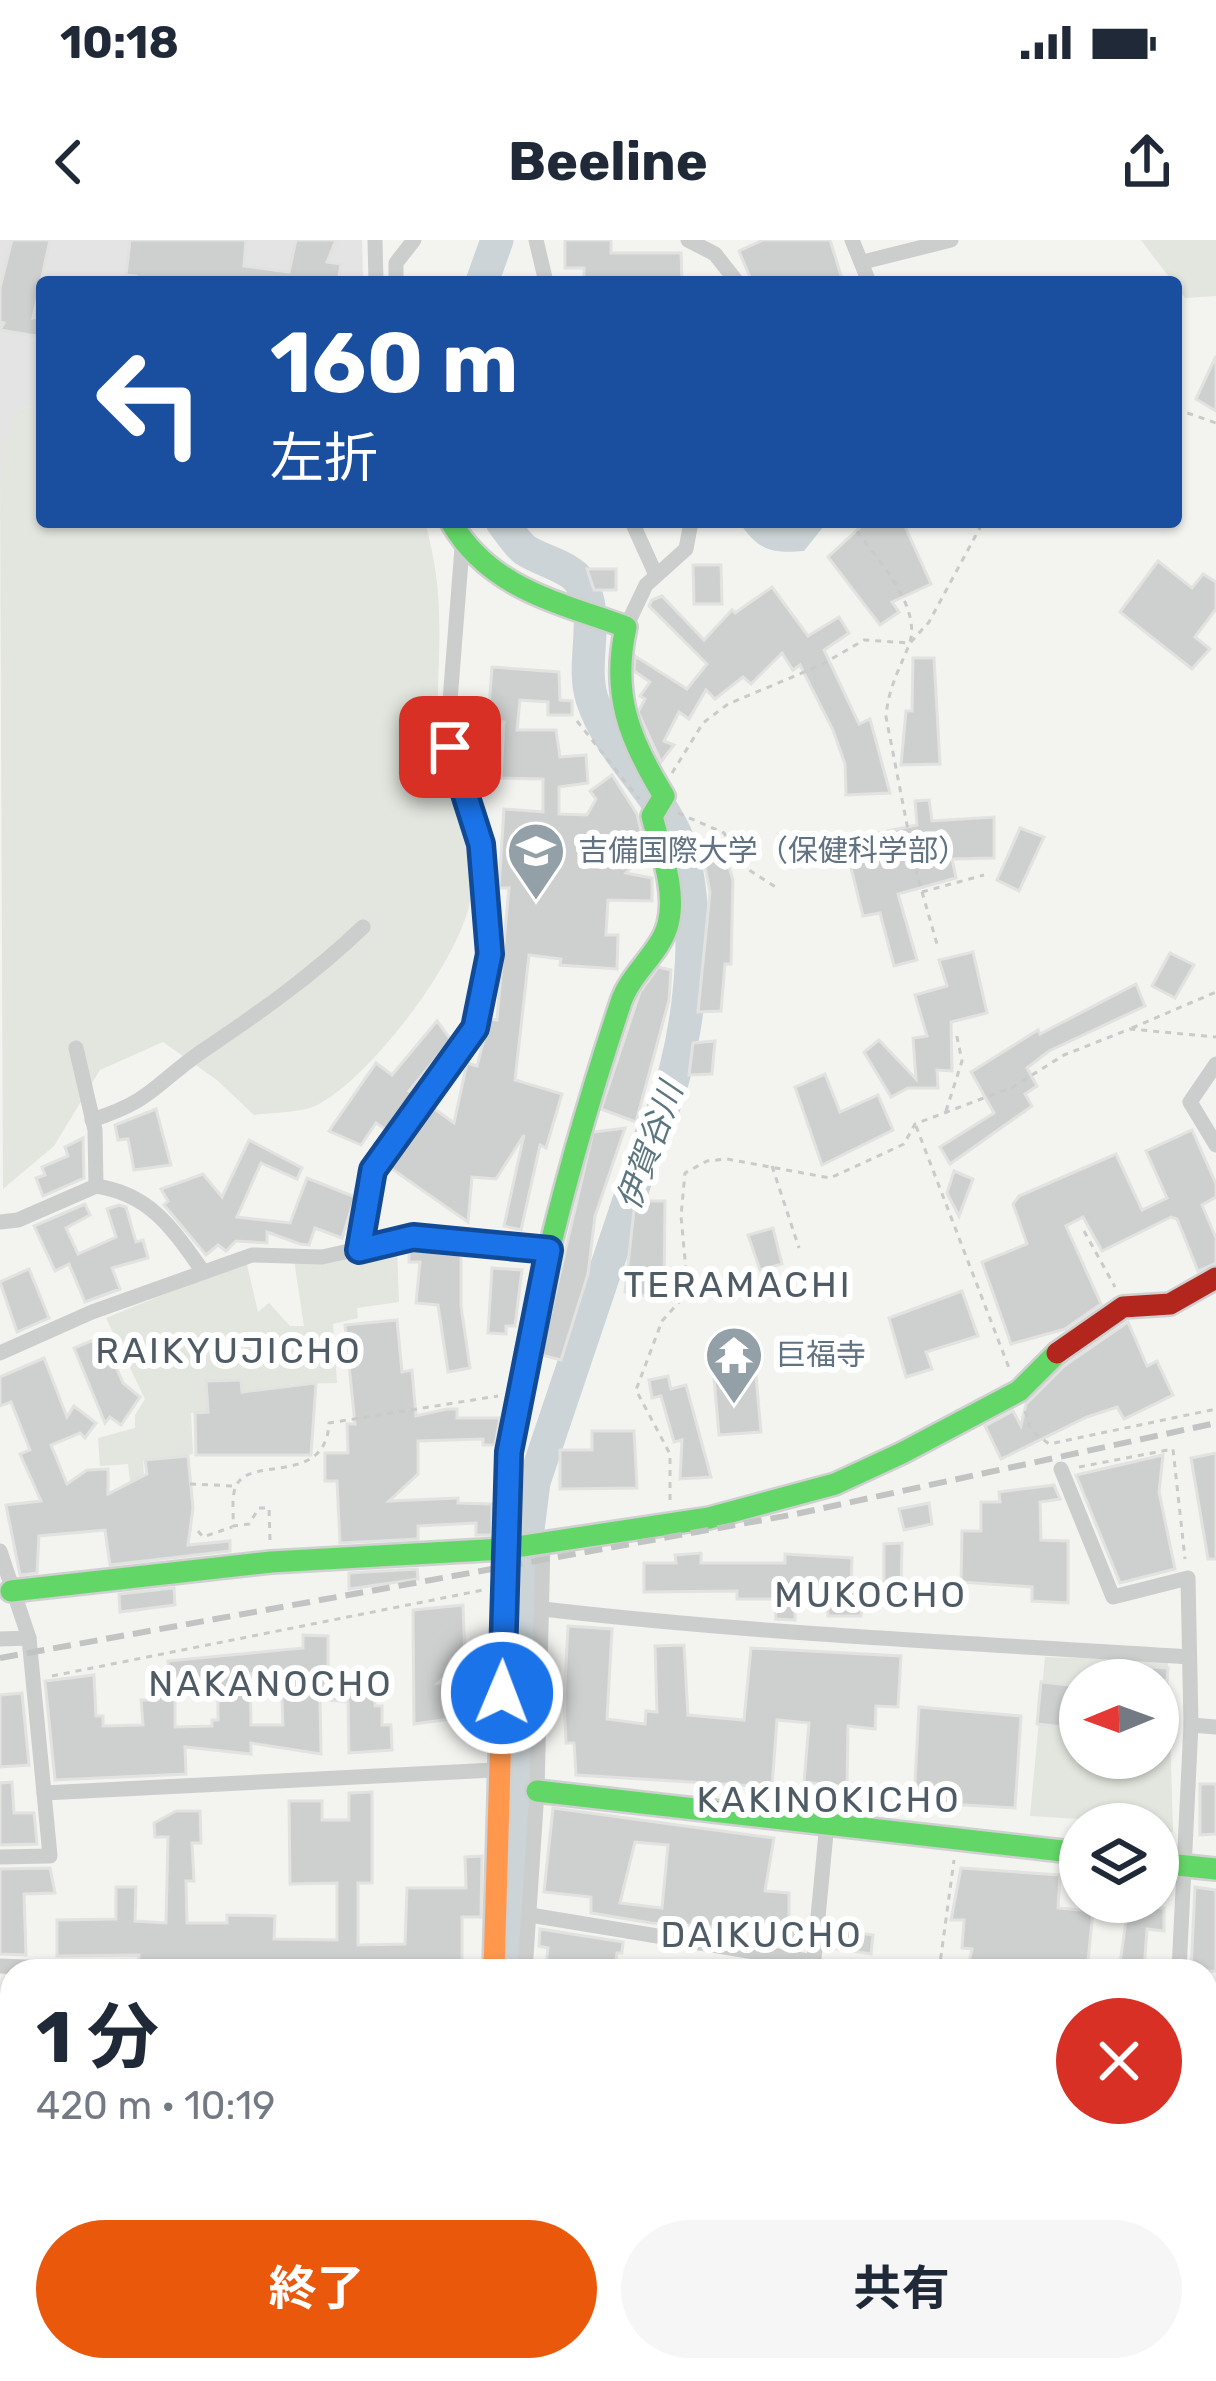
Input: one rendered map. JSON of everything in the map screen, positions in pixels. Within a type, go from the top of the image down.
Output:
[{"type":"main road","points":[[454,528],[462,548],[514,588],[621,625],[622,727],[664,796],[652,816],[668,879],[668,926],[626,986],[569,1157],[518,1395],[503,1550],[518,1783],[496,1959]]},
{"type":"main road","points":[[11,1591],[272,1562],[503,1550],[669,1527],[835,1484],[1019,1391],[1054,1355],[1123,1307],[1170,1304],[1216,1278]]},
{"type":"main road","points":[[518,1783],[1059,1850]]},
{"type":"main road","points":[[1179,1865],[1216,1869]]},
{"type":"street","points":[[374,240],[376,276]]},
{"type":"street","points":[[396,276],[396,263],[414,240]]},
{"type":"street","points":[[536,240],[545,276]]},
{"type":"street","points":[[688,240],[716,254],[732,276]]},
{"type":"street","points":[[852,240],[867,276]]},
{"type":"street","points":[[863,262],[951,240]]},
{"type":"street","points":[[635,528],[656,575]]},
{"type":"street","points":[[621,625],[638,596],[686,549],[690,528]]},
{"type":"street","points":[[359,1250],[373,1170],[475,1028],[490,954],[481,844],[454,766],[448,726],[462,548]]},
{"type":"street","points":[[92,1120],[140,1105],[197,1055],[269,1009],[363,927]]},
{"type":"street","points":[[76,1048],[92,1120],[95,1186]]},
{"type":"street","points":[[1216,1064],[1190,1102],[1216,1145]]},
{"type":"street","points":[[0,1222],[18,1220],[95,1186],[144,1201],[167,1221],[202,1270]]},
{"type":"street","points":[[0,1353],[202,1270],[252,1255],[322,1257],[413,1237],[549,1250]]},
{"type":"street","points":[[1061,1469],[1113,1597],[1188,1578],[1191,1725],[1180,1959]]},
{"type":"street","points":[[526,1959],[530,1915],[518,1783],[543,1609],[541,1544]]},
{"type":"street","points":[[0,1551],[29,1638],[50,1856],[0,1857]]},
{"type":"street","points":[[543,1609],[752,1633],[889,1636],[1190,1657]]},
{"type":"street","points":[[0,1639],[29,1638]]},
{"type":"street","points":[[1191,1725],[1216,1727]]},
{"type":"street","points":[[44,1793],[494,1770],[518,1783]]},
{"type":"street","points":[[815,1959],[827,1822]]},
{"type":"street","points":[[530,1915],[775,1959]]},
{"type":"path","points":[[1182,411],[1216,423]]},
{"type":"path","points":[[854,528],[906,604],[910,643]]},
{"type":"path","points":[[937,944],[886,716],[893,680],[910,643],[928,622],[980,528]]},
{"type":"path","points":[[777,888],[743,866],[724,833],[679,814],[664,796],[683,748],[728,704],[821,665],[864,640],[910,643]]},
{"type":"path","points":[[577,721],[652,816]]},
{"type":"path","points":[[922,892],[984,874]]},
{"type":"path","points":[[669,1527],[670,1454],[636,1390],[662,1321],[688,1292],[681,1216],[685,1173],[706,1161],[772,1164],[830,1178],[904,1144],[915,1124],[1013,1087],[1064,1055],[1216,992]]},
{"type":"path","points":[[1130,1029],[1216,1037]]},
{"type":"path","points":[[946,1113],[962,1061],[956,1032]]},
{"type":"path","points":[[915,1124],[1030,1430],[1048,1444],[1216,1409]]},
{"type":"path","points":[[772,1164],[799,1248]]},
{"type":"path","points":[[1084,1231],[1123,1307]]},
{"type":"path","points":[[198,1531],[203,1537],[229,1532],[236,1486],[244,1477],[317,1457],[328,1437],[329,1423],[518,1395]]},
{"type":"path","points":[[1061,1469],[1173,1449],[1188,1578]]},
{"type":"path","points":[[190,1484],[236,1486]]},
{"type":"path","points":[[233,1526],[249,1524],[259,1508],[269,1508],[270,1543]]},
{"type":"path","points":[[32,1679],[504,1586]]},
{"type":"path","points":[[940,1959],[957,1838]]},
{"type":"shaded area","points":[[0,240],[362,240],[363,276],[36,276],[36,405],[20,409],[5,475],[0,476]]},
{"type":"shaded area","points":[[1141,240],[1216,240],[1216,296],[1185,298],[1182,276],[1168,276]]},
{"type":"shaded area","points":[[36,405],[36,528],[426,528],[439,600],[440,744],[468,854],[471,894],[452,948],[412,1012],[363,1069],[317,1105],[254,1115],[217,1080],[163,1042],[100,1070],[54,1146],[3,1189],[0,476],[5,474],[1,448],[20,409]]},
{"type":"shaded area","points":[[744,528],[822,528],[804,551],[774,551]]},
{"type":"shaded area","points":[[397,1249],[399,1302],[357,1308],[358,1318],[333,1324],[337,1383],[290,1384],[290,1391],[243,1410],[241,1380],[207,1381],[208,1412],[191,1413],[193,1454],[143,1460],[146,1516],[190,1514],[192,1531],[136,1535],[128,1464],[100,1466],[98,1438],[135,1428],[135,1415],[145,1399],[106,1318],[246,1261],[258,1312],[269,1303],[290,1326],[304,1326],[294,1260]]},
{"type":"shaded area","points":[[1045,1657],[1106,1659],[1059,1659],[1059,1779],[1171,1779],[1172,1803],[1059,1803],[1059,1818],[1030,1816]]},
{"type":"building","points":[[12,240],[50,240],[42,276],[36,276],[36,336],[0,330],[4,323],[0,322],[0,288]]},
{"type":"building","points":[[130,240],[246,240],[244,266],[289,272],[296,240],[336,240],[327,262],[341,264],[339,276],[126,275]]},
{"type":"building","points":[[565,240],[611,240],[611,253],[681,253],[682,276],[584,276],[584,268],[565,268]]},
{"type":"building","points":[[763,240],[830,240],[841,276],[749,276],[739,251]]},
{"type":"building","points":[[1216,356],[1216,411],[1196,399]]},
{"type":"building","points":[[859,528],[906,528],[931,584],[892,602],[899,612],[880,625],[828,557]]},
{"type":"building","points":[[1158,561],[1192,588],[1203,574],[1216,582],[1216,609],[1195,637],[1210,649],[1192,669],[1120,612]]},
{"type":"building","points":[[693,565],[721,565],[722,604],[694,604]]},
{"type":"building","points":[[587,569],[616,569],[616,590],[594,590]]},
{"type":"building","points":[[772,587],[808,636],[839,617],[849,633],[824,650],[859,724],[870,719],[890,793],[846,795],[845,764],[833,730],[800,665],[793,670],[782,653],[751,684],[743,677],[715,699],[706,690],[689,719],[679,712],[664,741],[674,745],[661,762],[638,712],[645,699],[640,696],[650,682],[634,671],[635,656],[687,689],[707,664],[649,606],[652,600],[662,596],[704,640],[732,610],[735,613]]},
{"type":"building","points":[[913,658],[934,658],[940,764],[901,765],[906,711],[912,711]]},
{"type":"building","points":[[492,667],[559,672],[560,700],[572,701],[572,715],[548,715],[548,702],[520,700],[517,730],[556,730],[560,757],[586,755],[588,783],[559,787],[559,814],[587,815],[596,799],[590,791],[612,775],[637,814],[646,852],[626,873],[652,878],[652,901],[608,900],[606,935],[618,935],[617,969],[560,965],[561,959],[529,955],[515,1080],[562,1094],[546,1148],[540,1145],[521,1230],[504,1226],[524,1135],[496,1179],[472,1177],[468,1222],[389,1167],[432,1107],[454,1123],[467,1063],[477,1066],[489,1019],[497,1020],[509,888],[499,888],[504,809],[543,812],[543,779],[501,778],[504,722],[488,720]]},
{"type":"building","points":[[929,800],[932,821],[994,817],[994,858],[952,859],[956,878],[898,894],[917,960],[894,966],[880,913],[863,916],[844,840],[917,825],[915,801]]},
{"type":"building","points":[[1020,828],[1044,837],[1019,891],[997,880]]},
{"type":"building","points":[[721,841],[733,880],[731,964],[725,964],[721,1011],[698,1012],[710,892],[701,846]]},
{"type":"building","points":[[973,952],[987,1013],[951,1022],[952,1071],[937,1070],[938,1088],[908,1088],[891,1097],[864,1052],[879,1040],[916,1079],[913,1038],[927,1036],[915,995],[947,986],[939,960]]},
{"type":"building","points":[[1170,953],[1194,965],[1175,998],[1152,986]]},
{"type":"building","points":[[658,967],[671,970],[669,1000],[636,1122],[601,1109],[640,992]]},
{"type":"building","points":[[1136,984],[1145,1006],[1049,1051],[1027,1068],[1037,1086],[1025,1094],[1032,1106],[950,1164],[940,1147],[994,1113],[971,1072],[1038,1030],[1040,1034]]},
{"type":"building","points":[[437,1021],[451,1040],[409,1091],[413,1093],[386,1130],[376,1123],[361,1145],[329,1131],[376,1063],[392,1075]]},
{"type":"building","points":[[715,1041],[712,1074],[689,1075],[693,1043]]},
{"type":"building","points":[[825,1074],[840,1112],[878,1095],[893,1130],[822,1165],[795,1087]]},
{"type":"building","points":[[156,1109],[171,1165],[134,1170],[128,1139],[118,1140],[115,1125]]},
{"type":"building","points":[[625,1128],[595,1216],[588,1274],[561,1360],[541,1355],[593,1132]]},
{"type":"building","points":[[1192,1130],[1216,1184],[1216,1197],[1202,1205],[1216,1238],[1216,1263],[1198,1271],[1177,1219],[1171,1217],[1102,1251],[1083,1217],[1066,1226],[1101,1304],[1065,1329],[1011,1344],[982,1262],[1027,1244],[1013,1204],[1019,1196],[1116,1154],[1142,1210],[1167,1198],[1146,1151]]},
{"type":"building","points":[[83,1138],[84,1178],[43,1196],[36,1178],[45,1175],[42,1167],[68,1156],[65,1147]]},
{"type":"building","points":[[249,1140],[302,1168],[297,1179],[261,1163],[237,1217],[290,1223],[307,1178],[355,1197],[342,1238],[315,1228],[309,1245],[267,1232],[267,1243],[236,1241],[226,1251],[218,1245],[206,1255],[164,1205],[168,1201],[161,1189],[203,1174],[222,1197]]},
{"type":"building","points":[[954,1171],[973,1179],[959,1216],[947,1193]]},
{"type":"building","points":[[635,1201],[665,1201],[664,1299],[625,1292]]},
{"type":"building","points":[[85,1204],[90,1215],[66,1228],[78,1254],[116,1237],[107,1209],[119,1205],[126,1207],[136,1242],[143,1240],[148,1258],[112,1268],[120,1289],[85,1302],[69,1264],[55,1271],[34,1226]]},
{"type":"building","points":[[773,1228],[782,1264],[760,1270],[748,1235]]},
{"type":"building","points":[[409,1250],[461,1254],[461,1306],[470,1368],[448,1372],[438,1305],[416,1303],[420,1262],[409,1262]]},
{"type":"building","points":[[492,1268],[522,1270],[515,1326],[506,1326],[506,1334],[488,1333]]},
{"type":"building","points":[[29,1269],[49,1318],[17,1332],[0,1282]]},
{"type":"building","points":[[962,1291],[978,1336],[926,1352],[932,1369],[906,1377],[889,1318]]},
{"type":"building","points":[[397,1320],[402,1372],[412,1370],[416,1416],[457,1409],[457,1418],[500,1418],[495,1445],[483,1445],[483,1439],[418,1441],[418,1474],[389,1501],[458,1498],[458,1503],[492,1504],[492,1535],[476,1535],[476,1523],[418,1526],[418,1539],[340,1543],[337,1481],[325,1481],[325,1453],[348,1453],[347,1424],[355,1424],[345,1325]]},
{"type":"building","points":[[1128,1322],[1147,1366],[1157,1361],[1173,1395],[1124,1419],[1117,1407],[1087,1417],[1001,1459],[985,1426],[1013,1411],[1021,1426],[1026,1404],[1064,1366]]},
{"type":"building","points":[[103,1336],[123,1383],[140,1397],[121,1425],[110,1417],[105,1423],[74,1348]]},
{"type":"building","points":[[44,1358],[67,1417],[74,1406],[96,1423],[85,1438],[80,1433],[51,1445],[67,1484],[87,1470],[108,1469],[108,1494],[147,1474],[145,1460],[188,1456],[193,1508],[188,1545],[230,1541],[230,1551],[110,1565],[105,1530],[39,1536],[37,1573],[20,1575],[6,1505],[41,1501],[20,1454],[30,1450],[11,1402],[0,1406],[0,1377]]},
{"type":"building","points":[[668,1376],[671,1389],[686,1385],[711,1477],[680,1479],[682,1440],[674,1442],[661,1396],[652,1398],[649,1380]]},
{"type":"building","points":[[756,1376],[761,1432],[719,1435],[714,1379]]},
{"type":"building","points":[[241,1380],[242,1392],[316,1383],[311,1455],[196,1455],[195,1413],[208,1412],[206,1381]]},
{"type":"building","points":[[592,1431],[634,1431],[637,1488],[560,1489],[560,1450],[592,1450]]},
{"type":"building","points":[[1216,1453],[1216,1559],[1208,1559],[1191,1458]]},
{"type":"building","points":[[1163,1455],[1159,1492],[1175,1569],[1120,1583],[1076,1475]]},
{"type":"building","points":[[1054,1485],[1060,1499],[1040,1502],[1041,1540],[1068,1541],[1068,1603],[1032,1601],[1032,1587],[961,1582],[962,1531],[981,1531],[981,1502],[1000,1502],[999,1492]]},
{"type":"building","points":[[929,1503],[932,1524],[904,1530],[899,1509]]},
{"type":"building","points":[[902,1543],[901,1584],[884,1585],[884,1544]]},
{"type":"building","points":[[701,1553],[701,1563],[785,1563],[785,1554],[852,1558],[851,1588],[863,1589],[861,1616],[828,1616],[827,1587],[795,1586],[795,1620],[776,1619],[775,1599],[737,1599],[737,1591],[644,1592],[644,1563],[676,1563],[675,1555]]},
{"type":"building","points":[[417,1569],[418,1579],[349,1589],[349,1573]]},
{"type":"building","points":[[174,1588],[175,1605],[120,1612],[119,1594]]},
{"type":"building","points":[[463,1605],[465,1660],[438,1683],[477,1681],[479,1726],[459,1727],[458,1718],[414,1724],[413,1610]]},
{"type":"building","points":[[568,1626],[612,1629],[607,1719],[645,1724],[646,1711],[657,1712],[655,1646],[684,1645],[688,1715],[744,1720],[751,1648],[901,1656],[898,1707],[876,1706],[875,1729],[848,1726],[847,1787],[804,1782],[809,1723],[777,1720],[772,1787],[576,1775],[574,1743],[566,1743]]},
{"type":"building","points":[[303,1635],[328,1636],[328,1672],[374,1678],[375,1706],[382,1706],[382,1725],[391,1725],[392,1750],[349,1753],[348,1702],[320,1699],[321,1754],[251,1743],[251,1754],[185,1747],[186,1774],[55,1780],[45,1681],[94,1675],[96,1716],[103,1716],[103,1726],[143,1725],[141,1700],[149,1700],[149,1684],[175,1684],[175,1727],[212,1726],[212,1720],[218,1720],[218,1678],[169,1678],[168,1661],[303,1648]],"holes":[[[281,1673],[283,1725],[251,1725],[250,1674]]]},
{"type":"building","points":[[1041,1682],[1059,1684],[1059,1727],[1037,1724]]},
{"type":"building","points":[[22,1693],[29,1765],[0,1767],[0,1695]]},
{"type":"building","points":[[919,1707],[1021,1716],[1015,1808],[914,1802]]},
{"type":"building","points":[[12,1782],[14,1813],[34,1813],[37,1844],[0,1845],[0,1783]]},
{"type":"building","points":[[1200,1784],[1216,1784],[1216,1834],[1200,1835]]},
{"type":"building","points":[[372,1792],[372,1883],[358,1883],[358,1945],[405,1944],[407,1888],[466,1888],[465,1857],[482,1856],[481,1917],[462,1917],[462,1959],[57,1956],[57,1920],[116,1919],[116,1887],[136,1887],[135,1921],[166,1923],[168,1837],[155,1837],[154,1823],[176,1811],[200,1811],[201,1843],[192,1843],[194,1881],[186,1881],[187,1923],[227,1923],[227,1915],[275,1916],[274,1939],[337,1940],[337,1883],[290,1884],[289,1801],[322,1801],[322,1820],[349,1820],[349,1793]]},
{"type":"building","points":[[553,1808],[774,1838],[765,1891],[789,1893],[789,1924],[805,1926],[803,1948],[778,1944],[782,1928],[728,1918],[727,1928],[651,1923],[591,1913],[591,1897],[544,1892]],"holes":[[[635,1842],[668,1845],[662,1908],[620,1903]]]},
{"type":"building","points":[[50,1868],[55,1893],[24,1894],[26,1955],[0,1954],[0,1869]]},
{"type":"building","points":[[961,1868],[1059,1875],[1059,1923],[1092,1923],[1088,1959],[970,1959],[972,1949],[962,1948],[964,1920],[951,1920]]},
{"type":"building","points":[[1195,1887],[1216,1890],[1216,1959],[1192,1959]]},
{"type":"building","points":[[1126,1923],[1164,1923],[1164,1931],[1147,1929],[1145,1959],[1121,1959]]},
{"type":"building","points":[[540,1929],[623,1942],[616,1959],[547,1959],[548,1948],[539,1946]]},
{"type":"building","points":[[829,1929],[873,1935],[871,1954],[827,1947]]},
{"type":"waterway","name":"伊賀谷川","points":[[484,276],[497,240]]},
{"type":"waterway","name":"伊賀谷川","points":[[507,528],[525,550],[575,576],[586,595],[592,699],[609,735],[674,831],[685,862],[692,941],[676,1069],[534,1482],[522,1577],[509,1959]]},
{"type":"railway","points":[[0,1658],[796,1514],[1216,1423]]},
{"type":"traffic: fast","points":[[455,528],[485,563],[506,578],[626,627],[621,674],[626,715],[664,796],[652,816],[669,884],[668,924],[625,992],[605,1053],[548,1255],[516,1411]]},
{"type":"traffic: fast","points":[[11,1591],[271,1562],[503,1549],[709,1518],[835,1484],[902,1453],[1019,1391],[1057,1353]]},
{"type":"traffic: fast","points":[[537,1791],[1059,1851]]},
{"type":"traffic: fast","points":[[1179,1865],[1216,1869]]},
{"type":"traffic: slow","points":[[494,1959],[509,1452],[516,1411]]},
{"type":"traffic: jam","points":[[1057,1353],[1123,1307],[1170,1304],[1216,1278]]},
{"type":"place","name":"吉備国際大学（保健科学部）","points":[[536,902]]},
{"type":"place","name":"巨福寺","points":[[734,1406]]},
{"type":"district","name":"TERAMACHI","points":[[738,1284]]},
{"type":"district","name":"RAIKYUJICHO","points":[[229,1350]]},
{"type":"district","name":"MUKOCHO","points":[[871,1594]]},
{"type":"district","name":"NAKANOCHO","points":[[271,1683]]},
{"type":"district","name":"KAKINOKICHO","points":[[829,1799]]},
{"type":"district","name":"DAIKUCHO","points":[[762,1934]]},
{"type":"route","points":[[450,747],[481,844],[490,954],[475,1028],[373,1170],[359,1250],[413,1237],[549,1250],[536,1294],[509,1452],[502,1693]]}]
